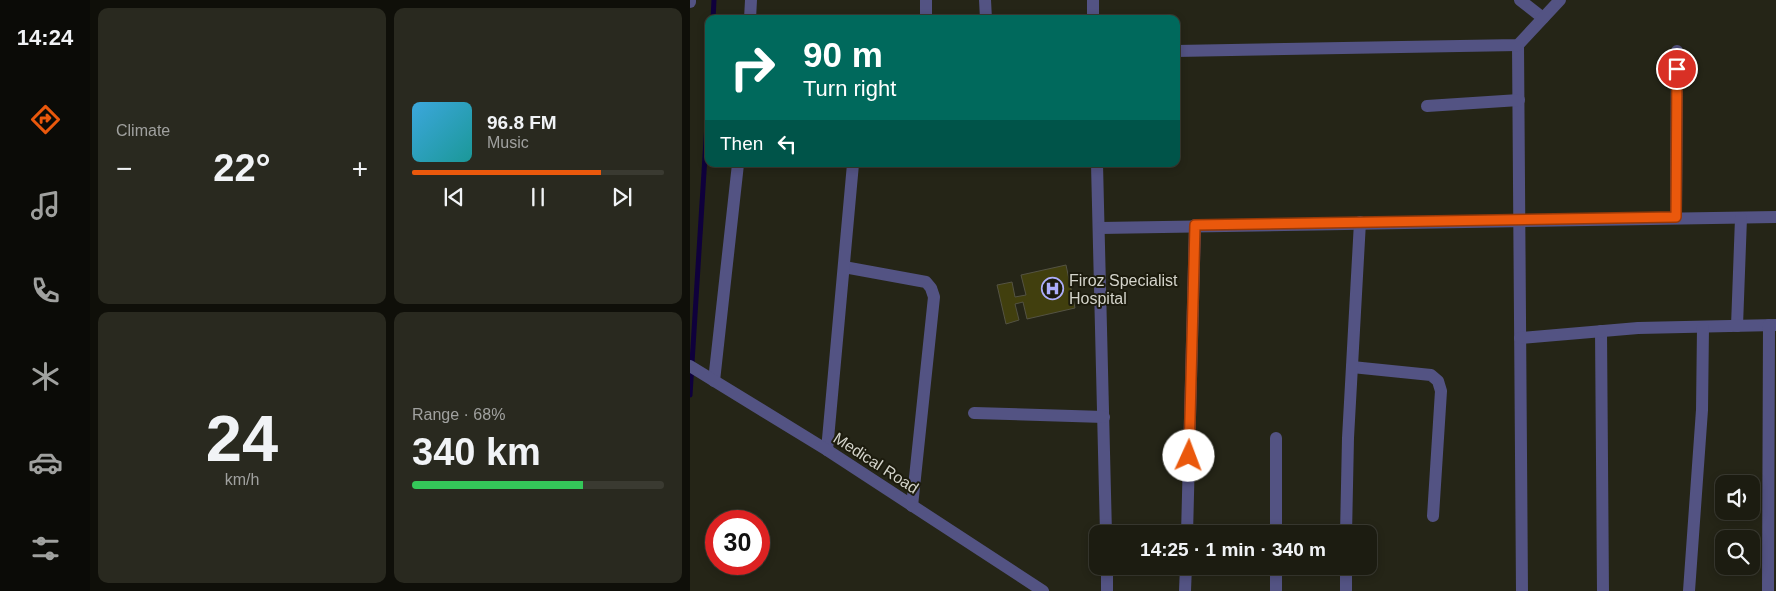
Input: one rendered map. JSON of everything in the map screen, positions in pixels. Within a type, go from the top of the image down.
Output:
[{"type":"street","points":[[750,15],[751,0]]},
{"type":"street","points":[[926,0],[926,15]]},
{"type":"street","points":[[985,0],[986,15]]},
{"type":"street","points":[[1093,0],[1093,15]]},
{"type":"street","points":[[1520,0],[1543,18]]},
{"type":"street","points":[[1522,591],[1518,45],[1560,0]]},
{"type":"street","points":[[1180,51],[1518,45]]},
{"type":"street","points":[[1676,217],[1677,51]]},
{"type":"street","points":[[1427,106],[1519,100]]},
{"type":"street","points":[[714,381],[738,167]]},
{"type":"street","points":[[827,450],[853,167]]},
{"type":"street","points":[[1097,167],[1106,525]]},
{"type":"street","points":[[1100,228],[1360,222],[1776,217]]},
{"type":"street","points":[[1737,326],[1741,218]]},
{"type":"street","points":[[1346,525],[1360,222]]},
{"type":"street","points":[[1187,525],[1195,225]]},
{"type":"street","points":[[844,267],[926,282],[931,288],[934,297],[912,506]]},
{"type":"street","points":[[1520,338],[1601,331],[1773,325],[1768,591]]},
{"type":"street","points":[[1689,591],[1702,410],[1703,327]]},
{"type":"street","points":[[1601,331],[1603,591]]},
{"type":"street","name":"Medical Road","points":[[690,366],[827,450],[1043,591]]},
{"type":"street","points":[[1352,367],[1431,375],[1438,381],[1441,391],[1433,516]]},
{"type":"street","points":[[974,413],[1104,417]]},
{"type":"street","points":[[1276,438],[1276,525]]},
{"type":"street","points":[[1106,575],[1107,591]]},
{"type":"street","points":[[1185,591],[1186,575]]},
{"type":"street","points":[[1276,575],[1276,591]]},
{"type":"street","points":[[1346,575],[1346,591]]},
{"type":"building","points":[[1066,265],[1075,308],[1027,319],[1023,302],[1015,304],[1019,320],[1006,324],[997,285],[1012,282],[1015,297],[1026,295],[1021,275]]},
{"type":"waterway","points":[[713,15],[714,0]]},
{"type":"waterway","points":[[690,395],[705,156]]},
{"type":"place","name":"Firoz Specialist Hospital","points":[[1053,289]]},
{"type":"route","points":[[1189,456],[1195,225],[1676,217],[1677,69]]}]
